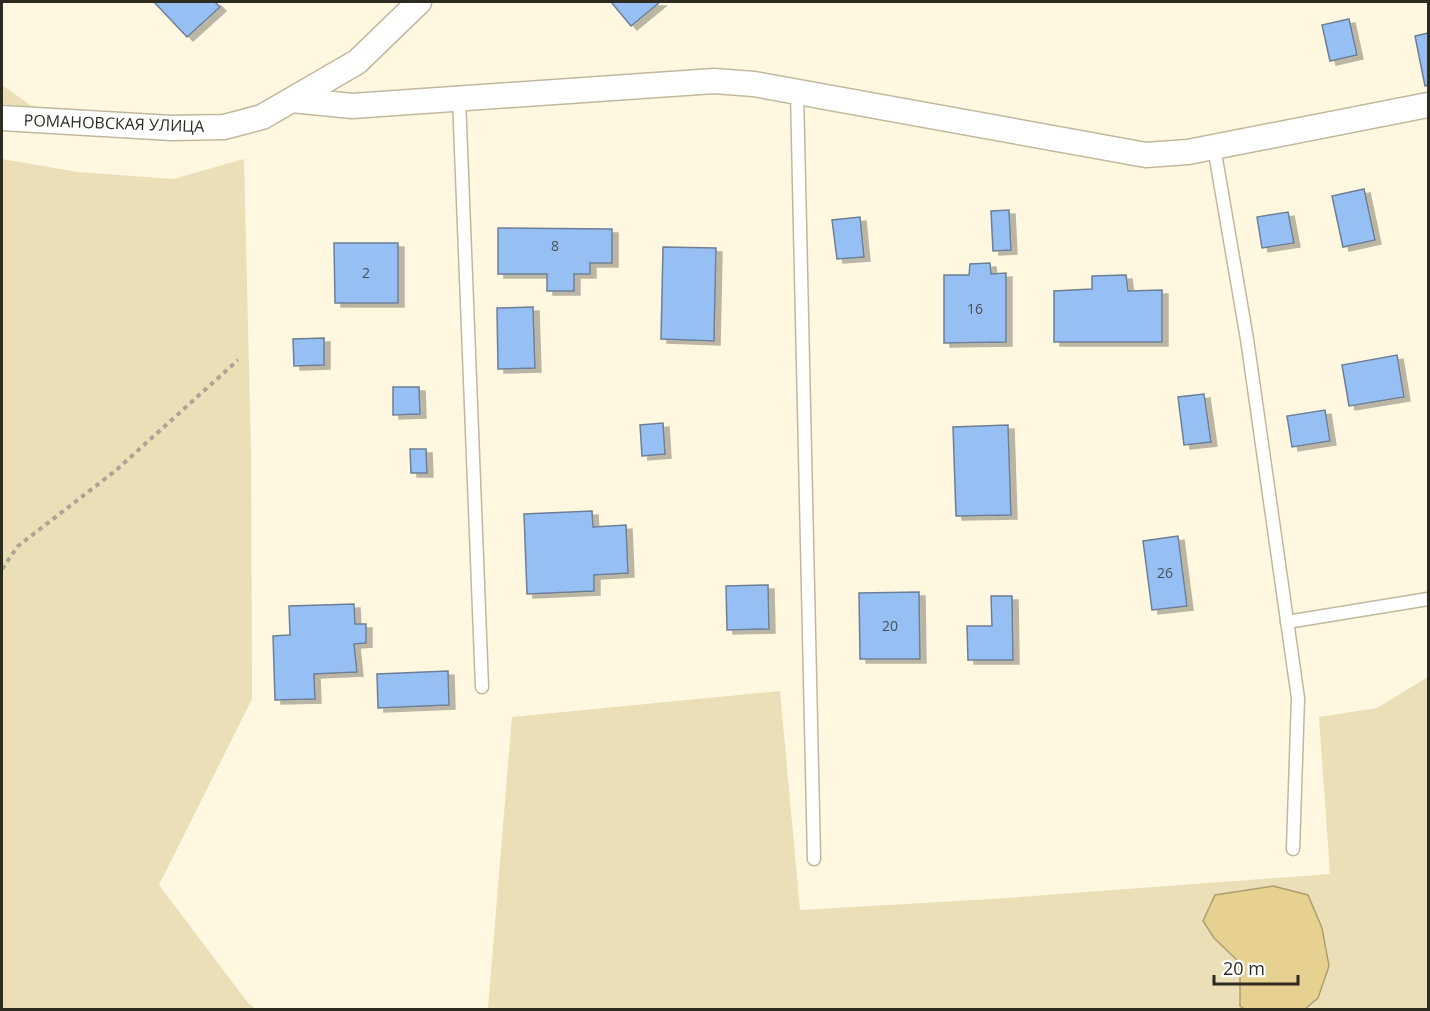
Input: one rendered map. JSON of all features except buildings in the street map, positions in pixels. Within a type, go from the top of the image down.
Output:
[{"type":"street","name":"РОМАНОВСКАЯ УЛИЦА","points":[[2,118],[172,128],[224,127],[262,117],[357,62],[420,2]]},
{"type":"street","points":[[292,100],[352,106],[714,81],[754,84],[1146,155],[1188,152],[1428,105]]},
{"type":"lane","points":[[797,92],[814,859]]},
{"type":"lane","points":[[459,98],[482,687]]},
{"type":"lane","points":[[1214,147],[1247,339],[1298,698],[1293,849]]},
{"type":"lane","points":[[1287,622],[1428,600]]},
{"type":"path","points":[[2,569],[18,546],[114,472],[238,360]]},
{"type":"shaded area","points":[[2,85],[33,107],[2,104]]},
{"type":"shaded area","points":[[2,159],[78,172],[173,179],[244,159],[251,451],[252,699],[159,885],[248,1003],[256,1009],[2,1009]]},
{"type":"shaded area","points":[[1428,677],[1428,1009],[1305,1009],[1318,998],[1214,938],[1238,961],[1240,1006],[1246,1009],[484,1010],[488,1008],[512,717],[780,691],[800,910],[993,899],[1330,874],[1319,717],[1377,708]]},
{"type":"shaded area","points":[[1273,886],[1308,895],[1322,928],[1329,966],[1318,998],[1305,1009],[1246,1010],[1240,1006],[1238,961],[1214,938],[1203,921],[1215,895]]}]
